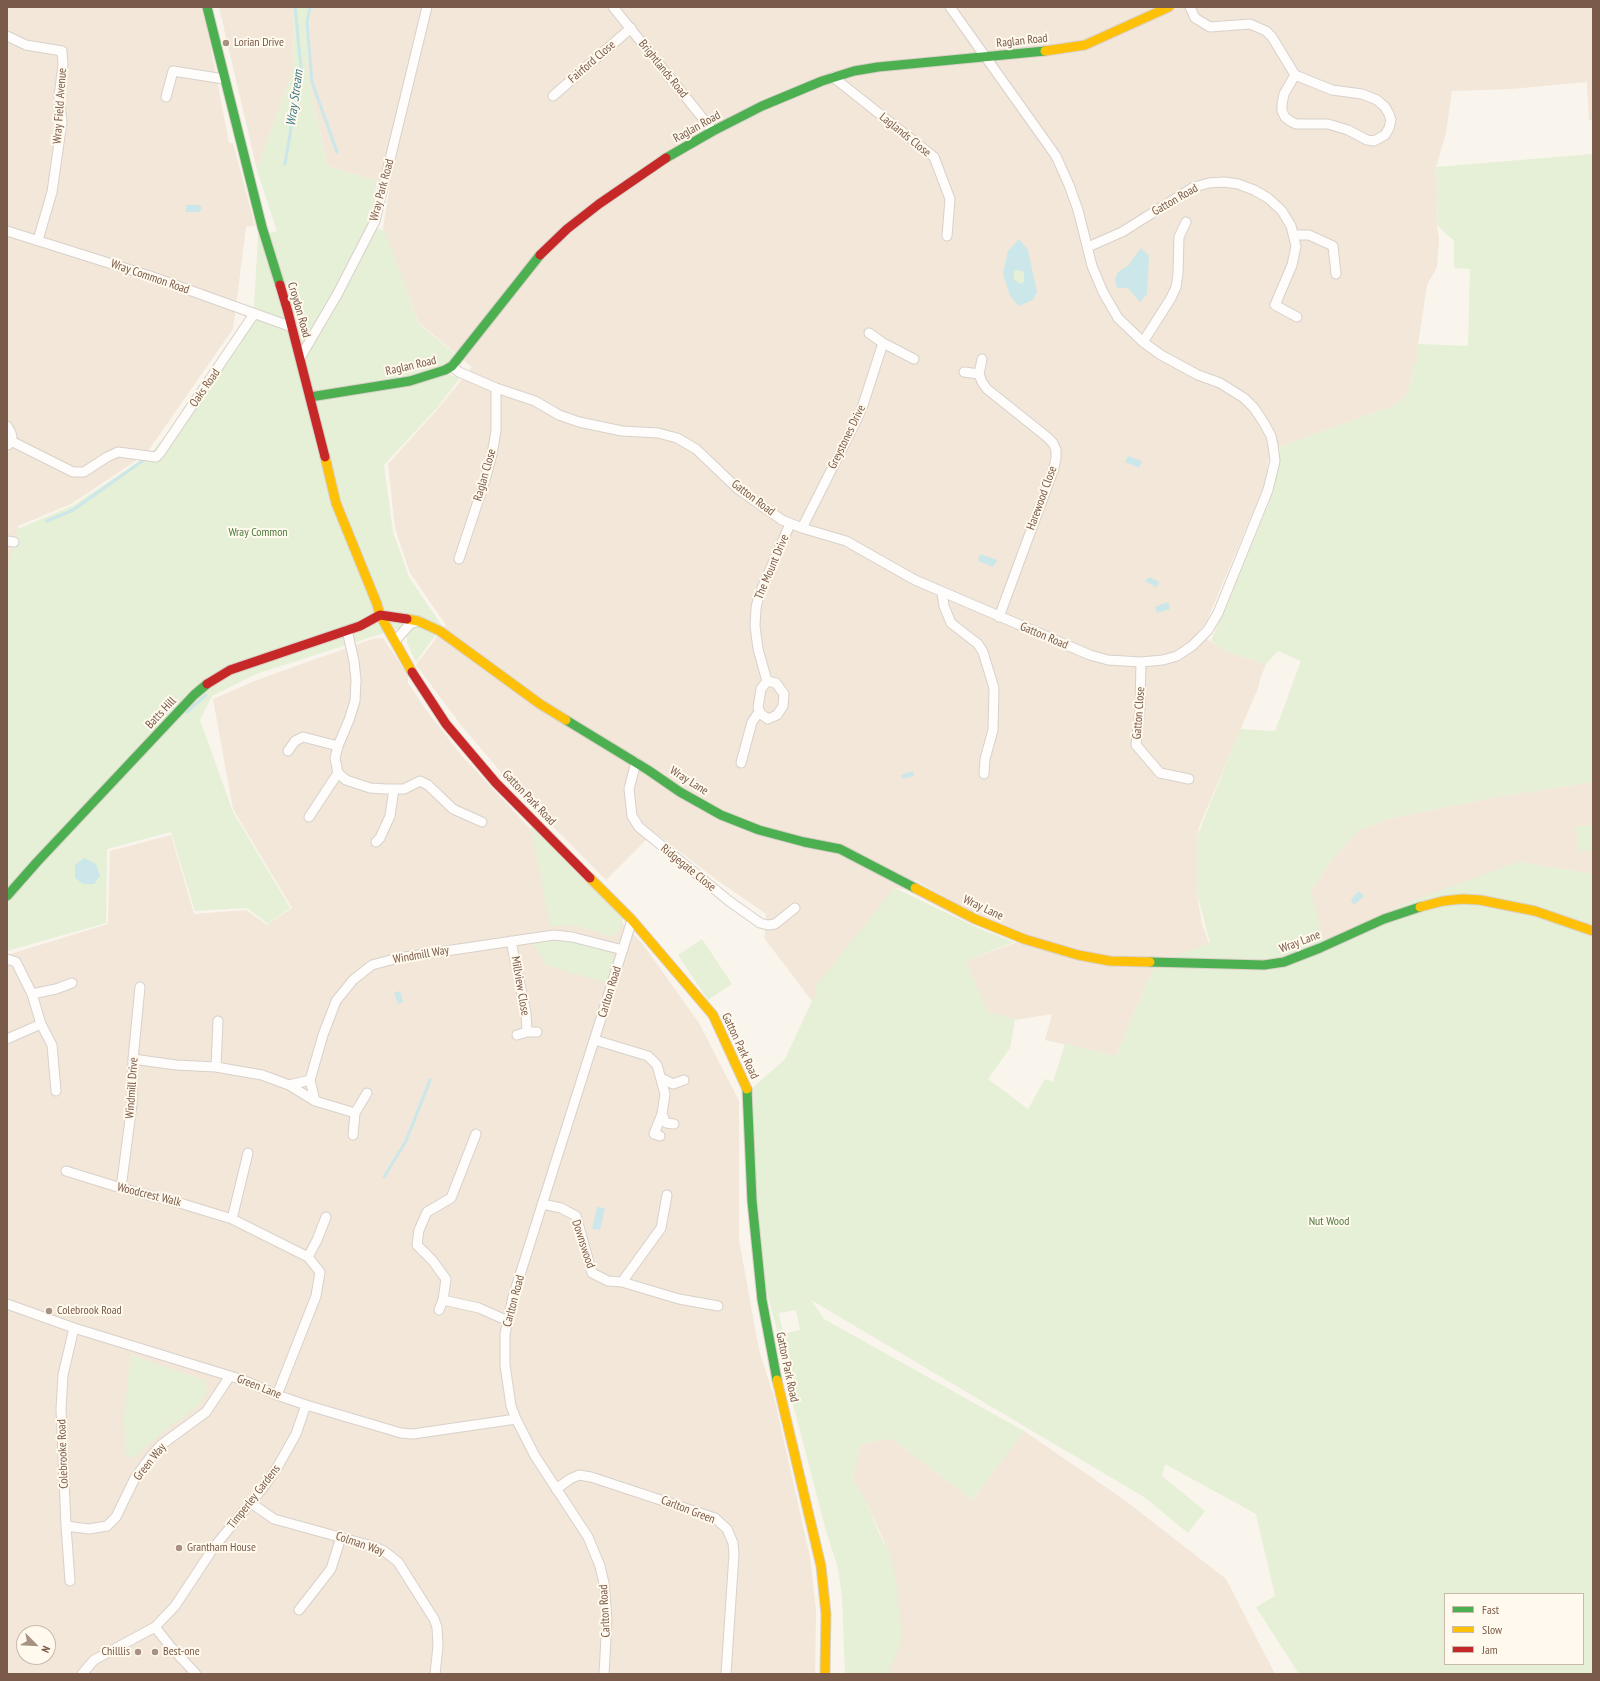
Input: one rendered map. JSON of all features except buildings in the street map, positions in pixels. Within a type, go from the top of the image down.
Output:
[{"type":"street","name":"Croydon Road","points":[[207,7],[262,227],[292,328],[340,515],[380,616]]},
{"type":"street","name":"Wray Park Road","points":[[300,358],[338,293],[375,221],[427,7]]},
{"type":"street","name":"Brightlands Road","points":[[613,7],[713,131]]},
{"type":"street","name":"Gatton Road","points":[[452,366],[459,372],[496,388],[535,401],[559,414],[587,425],[622,430],[658,432],[677,438],[696,449],[738,489],[772,514],[790,524],[846,541],[914,580],[1090,655],[1108,660],[1141,662],[1163,660],[1176,656],[1192,646],[1208,630],[1226,595],[1268,490],[1274,461],[1271,436],[1254,408],[1244,398],[1220,383],[1178,365],[1160,355],[1143,342],[1118,318],[1103,292],[1092,266],[1088,247],[1069,185],[1056,156],[950,7]]},
{"type":"street","name":"Raglan Road","points":[[310,397],[410,381],[438,373],[452,366],[463,354],[518,281],[550,244],[599,204],[657,163],[713,131],[762,106],[833,77],[878,67],[1072,48],[1085,45],[1122,30],[1169,7]]},
{"type":"street","points":[[1190,7],[1195,18],[1201,23],[1210,27],[1250,24],[1266,31],[1272,37],[1295,75],[1332,90],[1362,94],[1377,100],[1385,107],[1391,120],[1385,135],[1374,141],[1367,140],[1348,130],[1328,124],[1296,124],[1290,121],[1285,117],[1282,111],[1282,104],[1284,94],[1295,75]]},
{"type":"street","name":"Fairford Close","points":[[553,96],[631,28]]},
{"type":"street","name":"Wray Field Avenue","points":[[7,36],[26,45],[62,51],[64,64],[59,97],[62,122],[52,192],[38,240]]},
{"type":"street","points":[[166,97],[173,71],[224,79]]},
{"type":"street","name":"Laglands Close","points":[[833,77],[934,157],[950,199],[947,236]]},
{"type":"street","name":"Gatton Road","points":[[1088,247],[1122,232],[1194,187],[1208,183],[1224,182],[1238,184],[1254,190],[1268,198],[1282,211],[1291,226],[1296,246],[1292,265],[1275,305],[1297,317]]},
{"type":"street","points":[[1143,342],[1172,298],[1176,287],[1178,274],[1179,238],[1186,222]]},
{"type":"street","name":"Wray Common Road","points":[[7,231],[150,276],[292,328]]},
{"type":"street","points":[[1294,235],[1309,235],[1333,246],[1336,274]]},
{"type":"street","name":"Oaks Road","points":[[9,443],[73,472],[84,472],[107,457],[118,452],[153,457],[158,456],[254,314]]},
{"type":"street","points":[[869,333],[883,343],[914,359]]},
{"type":"street","name":"Greystones Drive","points":[[802,528],[856,421],[883,343]]},
{"type":"street","points":[[964,372],[980,374],[982,359]]},
{"type":"street","name":"Harewood Close","points":[[980,374],[982,382],[987,389],[1047,437],[1053,443],[1056,450],[1054,468],[999,617]]},
{"type":"street","name":"Raglan Close","points":[[459,559],[492,454],[496,431],[496,388]]},
{"type":"street","points":[[7,426],[11,433],[9,443]]},
{"type":"street","name":"The Mount Drive","points":[[767,681],[758,650],[755,626],[756,608],[759,595],[790,524]]},
{"type":"street","points":[[942,593],[944,606],[951,623],[978,644],[983,652],[994,688],[993,730],[985,759],[984,774]]},
{"type":"street","name":"Wray Lane","points":[[380,616],[418,621],[428,624],[451,638],[540,704],[636,762],[680,792],[721,815],[759,830],[804,842],[840,849],[975,919],[1024,939],[1091,958],[1110,961],[1221,965],[1264,965],[1284,962],[1320,948],[1384,919],[1428,905],[1456,900],[1480,900],[1535,911],[1593,931]]},
{"type":"street","name":"Batts Hill","points":[[7,896],[194,695],[210,681],[230,670],[360,626],[380,616]]},
{"type":"street","name":"Gatton Park Road","points":[[380,616],[414,675],[446,724],[496,783],[632,920],[713,1015],[748,1092],[752,1201],[762,1300],[777,1379],[821,1566],[826,1614],[825,1674]]},
{"type":"street","points":[[395,641],[410,624],[418,621]]},
{"type":"street","points":[[309,817],[338,773],[336,758],[338,746],[355,701],[356,680],[354,661],[347,630]]},
{"type":"street","name":"Gatton Close","points":[[1141,662],[1140,708],[1136,745],[1160,773],[1189,779]]},
{"type":"street","points":[[741,762],[752,722],[759,712],[761,689],[767,681],[772,681],[780,687],[784,694],[783,706],[777,715],[768,718],[759,712]]},
{"type":"street","points":[[288,751],[295,741],[303,738],[338,746]]},
{"type":"street","name":"Ridgegate Close","points":[[636,762],[629,789],[632,816],[639,827],[729,901],[760,923],[768,925],[775,924],[795,908]]},
{"type":"street","points":[[338,773],[346,780],[370,788],[404,788],[420,781],[428,785],[453,809],[482,822]]},
{"type":"street","points":[[376,842],[380,838],[390,816],[394,789]]},
{"type":"street","name":"Carlton Road","points":[[604,1674],[607,1619],[604,1584],[600,1566],[588,1537],[535,1456],[516,1420],[511,1406],[505,1365],[505,1334],[513,1297],[632,920]]},
{"type":"street","name":"Windmill Way","points":[[310,1080],[323,1035],[336,1001],[353,980],[372,965],[398,958],[554,935],[572,937],[623,950]]},
{"type":"street","name":"Millview Close","points":[[511,941],[526,1012],[527,1032]]},
{"type":"street","points":[[7,959],[16,962],[32,994],[41,1024],[52,1045],[56,1091]]},
{"type":"street","points":[[32,994],[56,989],[72,983]]},
{"type":"street","name":"Windmill Drive","points":[[120,1188],[132,1104],[140,987]]},
{"type":"street","points":[[216,1067],[218,1022]]},
{"type":"street","points":[[7,1038],[41,1024]]},
{"type":"street","name":"Millview Close","points":[[517,1035],[527,1032],[537,1032]]},
{"type":"street","points":[[595,1040],[648,1056],[657,1065],[665,1094],[662,1114],[654,1134],[660,1136]]},
{"type":"street","points":[[134,1059],[216,1067],[262,1075],[289,1085],[315,1101],[355,1113]]},
{"type":"street","points":[[661,1078],[672,1084],[684,1080]]},
{"type":"street","points":[[289,1085],[310,1080],[315,1101]]},
{"type":"street","points":[[353,1135],[355,1113],[367,1093]]},
{"type":"street","points":[[662,1114],[666,1123],[674,1124]]},
{"type":"street","points":[[439,1310],[443,1300],[446,1279],[432,1260],[417,1245],[418,1230],[427,1212],[451,1198],[476,1134]]},
{"type":"street","points":[[232,1219],[248,1153]]},
{"type":"street","name":"Woodcrest Walk","points":[[66,1171],[120,1188],[183,1204],[232,1219],[308,1257],[320,1272],[316,1296],[277,1395]]},
{"type":"street","points":[[622,1282],[661,1228],[667,1195]]},
{"type":"street","name":"Downswood","points":[[542,1204],[561,1208],[576,1216],[592,1273],[608,1281],[622,1282],[678,1299],[718,1306]]},
{"type":"street","points":[[308,1257],[317,1240],[326,1217]]},
{"type":"street","points":[[443,1300],[479,1308],[508,1321]]},
{"type":"street","name":"Green Lane","points":[[7,1304],[74,1328],[230,1376],[277,1395],[401,1433],[414,1434],[516,1420]]},
{"type":"street","name":"Colebrooke Road","points":[[70,1581],[66,1526],[62,1388],[63,1375],[74,1328]]},
{"type":"street","name":"Green Way","points":[[66,1526],[89,1529],[107,1526],[116,1517],[135,1478],[152,1455],[161,1445],[206,1412],[230,1376]]},
{"type":"street","name":"Timperley Gardens","points":[[82,1674],[94,1660],[155,1627],[175,1606],[214,1547],[270,1479],[296,1434],[306,1404]]},
{"type":"street","name":"Carlton Green","points":[[556,1489],[570,1479],[579,1475],[591,1477],[716,1518],[727,1529],[733,1543],[734,1554],[726,1674]]},
{"type":"street","name":"Colman Way","points":[[251,1502],[274,1519],[378,1548],[392,1556],[402,1567],[434,1619],[437,1627],[438,1646],[435,1674]]},
{"type":"street","points":[[299,1610],[331,1569],[341,1538]]},
{"type":"street","points":[[155,1627],[196,1674]]},
{"type":"shaded area","points":[[7,7],[203,7],[229,143],[233,143],[255,226],[246,227],[233,329],[146,454],[71,504],[18,526],[14,573],[7,601]]},
{"type":"shaded area","points":[[219,7],[294,7],[293,70],[257,170]]},
{"type":"shaded area","points":[[310,7],[1593,7],[1593,120],[1589,120],[1587,82],[1511,89],[1452,91],[1446,133],[1436,167],[1438,195],[1437,225],[1439,240],[1437,267],[1427,285],[1418,344],[1417,361],[1413,367],[1410,387],[1406,395],[1395,405],[1280,447],[1269,456],[1266,479],[1261,493],[1206,623],[1197,633],[1227,652],[1266,664],[1258,688],[1199,827],[1197,837],[1197,893],[1202,924],[1212,951],[1152,971],[1116,1056],[1045,1040],[1052,1014],[1015,1020],[987,1012],[966,961],[1033,936],[984,919],[915,880],[909,890],[895,888],[812,1001],[764,938],[766,914],[717,880],[654,832],[606,880],[511,784],[461,725],[416,665],[446,625],[410,573],[395,528],[388,464],[436,411],[472,367],[419,323],[383,228],[390,185],[327,166],[307,71]]},
{"type":"shaded area","points":[[383,638],[408,675],[408,683],[427,711],[463,757],[521,819],[642,943],[699,1023],[739,1101],[739,1240],[759,1350],[774,1397],[810,1557],[816,1610],[815,1674],[7,1674],[7,955],[108,924],[110,851],[171,835],[194,914],[246,910],[267,925],[292,908],[233,809],[213,699],[257,680],[372,639]]},
{"type":"shaded area","points":[[1593,782],[1593,874],[1518,862],[1323,942],[1311,892],[1333,858],[1359,830],[1391,818],[1495,797]]},
{"type":"shaded area","points":[[1024,1431],[1123,1499],[1226,1579],[1275,1674],[889,1674],[890,1555],[866,1501],[852,1480],[860,1444],[893,1439],[972,1500]]},
{"type":"green space","name":"Wray Common","points":[[294,7],[310,7],[307,71],[327,166],[377,181],[372,211],[376,228],[385,231],[419,324],[455,354],[448,374],[460,378],[437,408],[384,465],[393,532],[409,577],[442,626],[416,662],[407,643],[407,637],[396,629],[256,674],[212,696],[200,720],[233,812],[290,908],[268,924],[247,908],[195,911],[171,832],[107,849],[106,923],[7,951],[7,573],[18,529],[74,505],[150,454],[240,346],[254,307],[258,236],[277,231],[257,170],[293,70]]},
{"type":"green space","name":"Nut Wood","points":[[1593,154],[1593,782],[1495,797],[1391,818],[1359,830],[1333,858],[1311,892],[1324,941],[1401,905],[1518,862],[1593,874],[1593,1674],[1299,1674],[1256,1607],[1275,1596],[1256,1514],[1165,1464],[1162,1476],[1205,1511],[1188,1533],[1144,1497],[811,1300],[824,1319],[1024,1431],[972,1500],[893,1439],[860,1444],[852,1480],[866,1501],[878,1531],[890,1555],[896,1581],[902,1638],[889,1674],[845,1674],[842,1597],[838,1568],[826,1531],[788,1385],[785,1361],[765,1285],[748,1092],[785,1059],[812,1001],[817,994],[815,987],[895,888],[978,928],[1014,942],[966,961],[987,1011],[1015,1020],[1010,1048],[988,1079],[1028,1109],[1045,1079],[1053,1082],[1065,1044],[1116,1056],[1152,971],[1166,959],[1210,943],[1197,893],[1197,837],[1240,729],[1275,731],[1301,661],[1278,651],[1266,664],[1227,652],[1211,641],[1269,503],[1280,447],[1395,405],[1406,395],[1410,387],[1413,367],[1417,361],[1418,344],[1468,346],[1470,269],[1454,268],[1454,241],[1437,225],[1438,195],[1436,167]],"holes":[[[796,1310],[800,1330],[783,1334],[779,1313]]]},
{"type":"green space","points":[[1018,270],[1024,272],[1024,282],[1021,284],[1014,280],[1014,271]]},
{"type":"green space","points":[[530,821],[623,919],[617,934],[609,936],[572,925],[550,926]]},
{"type":"green space","points":[[1593,825],[1593,850],[1578,852],[1576,827]]},
{"type":"green space","points":[[702,939],[732,984],[708,1000],[678,955]]},
{"type":"green space","points":[[564,940],[582,943],[610,952],[614,958],[607,983],[546,965],[533,943]]},
{"type":"green space","points":[[131,1355],[204,1380],[207,1385],[205,1395],[199,1405],[177,1422],[173,1423],[133,1458],[125,1455],[124,1415]]},
{"type":"water","points":[[186,205],[199,205],[202,208],[199,212],[186,212]]},
{"type":"water","points":[[1019,239],[1028,250],[1037,292],[1033,300],[1019,306],[1010,296],[1003,274],[1008,251]],"holes":[[[1018,270],[1024,272],[1024,282],[1021,284],[1014,280],[1014,271]]]},
{"type":"water","points":[[1141,248],[1149,256],[1147,294],[1140,302],[1128,288],[1117,288],[1115,279],[1118,272],[1128,266]]},
{"type":"water","points":[[1128,456],[1142,461],[1139,468],[1125,462]]},
{"type":"water","points":[[980,554],[997,561],[993,567],[978,561]]},
{"type":"water","points":[[1149,577],[1158,581],[1159,584],[1155,588],[1153,585],[1145,581]]},
{"type":"water","points":[[1168,602],[1170,609],[1157,613],[1155,607]]},
{"type":"water","points":[[913,771],[914,776],[903,779],[901,775]]},
{"type":"water","points":[[84,858],[96,864],[100,876],[94,884],[83,884],[75,878],[75,865]]},
{"type":"water","points":[[1359,891],[1364,896],[1355,904],[1352,903],[1351,899]]},
{"type":"water","points":[[400,991],[403,1002],[398,1004],[394,993]]},
{"type":"water","points":[[597,1207],[605,1208],[600,1230],[592,1229]]},
{"type":"waterway","name":"Wray Stream","points":[[285,164],[301,68],[295,7]]},
{"type":"waterway","points":[[310,7],[307,23],[312,82],[337,152]]},
{"type":"waterway","points":[[47,521],[73,510],[145,459]]},
{"type":"waterway","points":[[187,712],[206,695]]},
{"type":"waterway","points":[[384,1177],[406,1141],[430,1080]]},
{"type":"traffic: fast","points":[[207,7],[262,227],[280,285]]},
{"type":"traffic: fast","points":[[666,158],[713,131],[762,106],[822,81],[854,71],[878,67],[1045,51]]},
{"type":"traffic: fast","points":[[310,397],[410,381],[445,370],[452,366],[540,255]]},
{"type":"traffic: fast","points":[[7,896],[194,695],[207,684]]},
{"type":"traffic: fast","points":[[566,720],[648,770],[680,792],[721,815],[759,830],[804,842],[840,849],[915,888]]},
{"type":"traffic: fast","points":[[1150,962],[1264,965],[1284,962],[1320,948],[1384,919],[1420,907]]},
{"type":"traffic: fast","points":[[747,1089],[752,1201],[762,1300],[777,1380]]},
{"type":"traffic: slow","points":[[1045,51],[1085,45],[1169,7]]},
{"type":"traffic: slow","points":[[325,457],[336,503],[377,604],[380,615],[412,672]]},
{"type":"traffic: slow","points":[[407,619],[418,621],[440,631],[540,704],[566,720]]},
{"type":"traffic: slow","points":[[590,878],[632,920],[713,1015],[747,1089]]},
{"type":"traffic: slow","points":[[915,888],[975,919],[1024,939],[1078,955],[1110,961],[1150,962]]},
{"type":"traffic: slow","points":[[1420,907],[1443,901],[1462,899],[1480,900],[1535,911],[1593,931]]},
{"type":"traffic: slow","points":[[777,1380],[821,1566],[826,1614],[825,1674]]},
{"type":"traffic: jam","points":[[540,255],[567,229],[599,204],[666,158]]},
{"type":"traffic: jam","points":[[280,285],[325,457]]},
{"type":"traffic: jam","points":[[207,684],[230,670],[360,626],[380,615],[407,619]]},
{"type":"traffic: jam","points":[[412,672],[446,724],[496,783],[590,878]]},
{"type":"place","name":"Lorian Drive","points":[[226,43]]},
{"type":"place","name":"Colebrook Road","points":[[49,1311]]},
{"type":"place","name":"Grantham House","points":[[179,1548]]},
{"type":"place","name":"Chilllis","points":[[138,1652]]},
{"type":"place","name":"Best-one","points":[[155,1652]]}]
